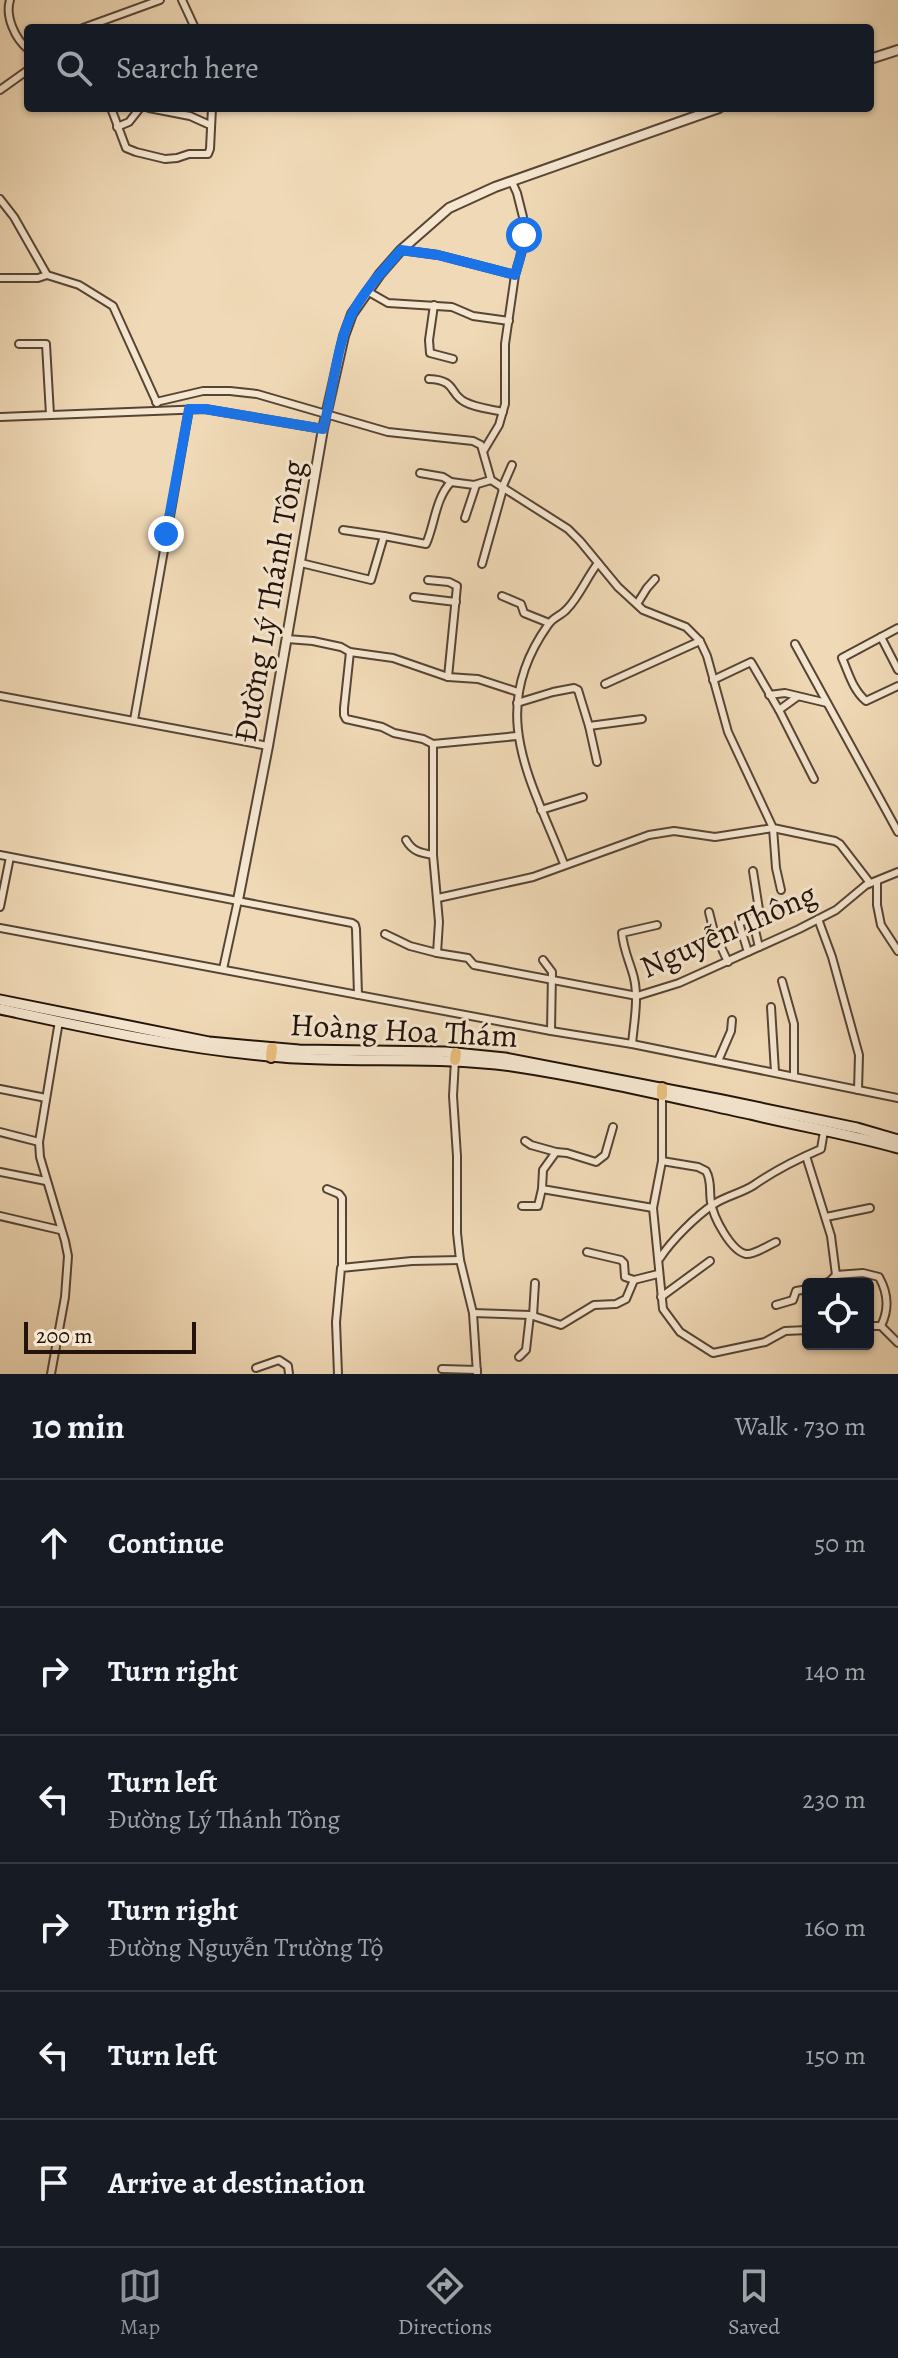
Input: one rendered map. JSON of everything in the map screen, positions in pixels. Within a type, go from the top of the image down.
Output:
[{"type":"main road","name":"Hoàng Hoa Thám","points":[[0,1000],[178,1037],[272,1052]]},
{"type":"main road","name":"Hoàng Hoa Thám","points":[[0,1009],[192,1048],[505,1058],[857,1128],[898,1140]]},
{"type":"main road","name":"Hoàng Hoa Thám","points":[[662,1091],[898,1148]]},
{"type":"street","points":[[10,0],[8,17],[24,46]]},
{"type":"street","points":[[100,24],[160,0]]},
{"type":"street","points":[[182,0],[193,24]]},
{"type":"street","points":[[874,58],[898,50]]},
{"type":"street","points":[[0,90],[24,73]]},
{"type":"street","points":[[112,112],[126,148],[169,159],[189,154],[208,154],[212,112]]},
{"type":"street","points":[[117,127],[129,122],[137,112]]},
{"type":"street","points":[[170,112],[190,116],[210,125]]},
{"type":"street","name":"Đường Lý Thánh Tông","points":[[238,900],[323,429],[352,314],[401,250],[449,208],[495,187],[706,112]]},
{"type":"street","points":[[484,450],[499,425],[506,396],[504,359],[515,275],[524,235],[523,217],[512,182]]},
{"type":"street","points":[[0,199],[14,217],[47,275]]},
{"type":"street","points":[[401,250],[438,255],[515,275]]},
{"type":"street","points":[[0,278],[38,278],[47,275],[79,285],[113,306],[160,410]]},
{"type":"street","points":[[367,291],[388,303],[452,307],[473,316],[509,321]]},
{"type":"street","points":[[434,305],[430,353],[453,359]]},
{"type":"street","points":[[19,344],[46,344],[50,415]]},
{"type":"street","points":[[429,379],[450,385],[465,402],[503,412]]},
{"type":"street","points":[[156,402],[203,391],[257,394],[388,432],[473,441],[481,445],[491,480],[568,529],[643,610],[686,627],[700,641],[728,732],[773,828],[781,890]]},
{"type":"street","points":[[134,720],[189,409]]},
{"type":"street","points":[[0,417],[205,409],[323,429]]},
{"type":"street","points":[[482,564],[502,488],[512,465]]},
{"type":"street","points":[[420,473],[476,485],[491,480]]},
{"type":"street","points":[[343,530],[426,544],[436,509],[451,482]]},
{"type":"street","points":[[465,518],[476,485]]},
{"type":"street","points":[[301,563],[371,580],[384,536]]},
{"type":"street","points":[[564,864],[524,768],[517,736],[518,692],[528,660],[549,623],[565,611],[598,563]]},
{"type":"street","points":[[637,604],[655,579]]},
{"type":"street","points":[[428,580],[456,584],[448,677]]},
{"type":"street","points":[[502,596],[521,605],[524,613],[549,623]]},
{"type":"street","points":[[414,597],[456,602]]},
{"type":"street","points":[[898,628],[842,658],[858,694],[866,701],[898,686]]},
{"type":"street","points":[[881,637],[898,670]]},
{"type":"street","points":[[287,639],[313,641],[350,652],[393,658],[448,677],[478,679],[518,692]]},
{"type":"street","points":[[605,684],[700,641]]},
{"type":"street","points":[[795,644],[898,832]]},
{"type":"street","points":[[350,652],[344,708],[346,719],[433,744],[517,736]]},
{"type":"street","points":[[713,680],[751,662],[814,779]]},
{"type":"street","points":[[517,703],[553,692],[578,690],[597,762]]},
{"type":"street","points":[[769,695],[778,692],[827,703]]},
{"type":"street","points":[[0,696],[268,746]]},
{"type":"street","points":[[779,710],[797,697]]},
{"type":"street","points":[[589,726],[642,719]]},
{"type":"street","points":[[433,744],[437,953]]},
{"type":"street","points":[[541,810],[583,797]]},
{"type":"street","points":[[438,898],[533,877],[649,835],[674,831],[715,837],[773,828],[840,844],[874,882],[881,925],[898,951]]},
{"type":"street","points":[[406,840],[410,848],[433,855]]},
{"type":"street","points":[[0,855],[355,925],[359,957],[358,995]]},
{"type":"street","points":[[0,907],[10,857]]},
{"type":"street","points":[[748,952],[739,923],[760,916],[753,871]]},
{"type":"street","name":"Nguyễn Thông","points":[[385,934],[415,948],[468,958],[474,965],[637,996],[679,983],[728,962],[836,910],[874,882],[898,873]]},
{"type":"street","points":[[223,969],[238,900]]},
{"type":"street","points":[[709,912],[714,932],[728,962]]},
{"type":"street","points":[[752,918],[759,947]]},
{"type":"street","points":[[818,919],[832,957],[859,1055],[858,1090]]},
{"type":"street","points":[[632,1044],[637,996],[622,933],[657,925]]},
{"type":"street","points":[[0,928],[632,1044],[898,1098]]},
{"type":"street","points":[[543,960],[550,968],[552,981],[551,1031]]},
{"type":"street","points":[[782,981],[794,1024],[794,1076]]},
{"type":"street","points":[[771,1007],[775,1072]]},
{"type":"street","points":[[718,1061],[731,1031],[732,1020]]},
{"type":"street","points":[[51,1374],[65,1297],[68,1256],[46,1181],[39,1142],[59,1021]]},
{"type":"street","points":[[442,1369],[477,1372],[473,1313],[460,1260],[453,1096],[455,1056]]},
{"type":"street","points":[[0,1089],[46,1098]]},
{"type":"street","points":[[662,1091],[662,1161],[653,1208],[663,1309],[680,1332],[713,1353],[765,1342],[785,1331],[802,1330]]},
{"type":"street","points":[[525,1141],[596,1162],[605,1155],[613,1127]]},
{"type":"street","points":[[660,1258],[668,1246],[711,1206],[753,1186],[790,1161],[821,1149],[824,1131]]},
{"type":"street","points":[[0,1132],[39,1142]]},
{"type":"street","points":[[522,1206],[538,1206],[543,1170],[556,1152]]},
{"type":"street","points":[[806,1156],[826,1217],[836,1275]]},
{"type":"street","points":[[662,1161],[706,1171],[711,1183],[711,1206],[726,1237],[744,1254],[776,1242]]},
{"type":"street","points":[[0,1172],[46,1181]]},
{"type":"street","points":[[327,1189],[342,1198],[342,1267],[337,1292],[338,1374]]},
{"type":"street","points":[[542,1189],[653,1208]]},
{"type":"street","points":[[826,1217],[870,1208]]},
{"type":"street","points":[[0,1216],[60,1230]]},
{"type":"street","points":[[587,1252],[621,1260],[625,1277],[634,1280],[658,1274]]},
{"type":"street","points":[[342,1267],[460,1260]]},
{"type":"street","points":[[661,1297],[710,1261]]},
{"type":"street","points":[[833,1278],[836,1275],[863,1273],[879,1277],[887,1298],[887,1312],[881,1326]]},
{"type":"street","points":[[473,1313],[531,1316],[564,1324],[594,1305],[616,1304],[626,1299],[634,1280]]},
{"type":"street","points":[[519,1357],[526,1350],[535,1283]]},
{"type":"street","points":[[776,1305],[793,1300],[796,1291],[802,1290]]},
{"type":"street","points":[[874,1326],[881,1326]]},
{"type":"street","points":[[881,1326],[898,1343]]},
{"type":"street","points":[[256,1368],[279,1360],[288,1366],[289,1374]]},
{"type":"route","points":[[166,534],[189,409],[323,429],[352,314],[401,250],[438,255],[515,275],[524,235]]}]
